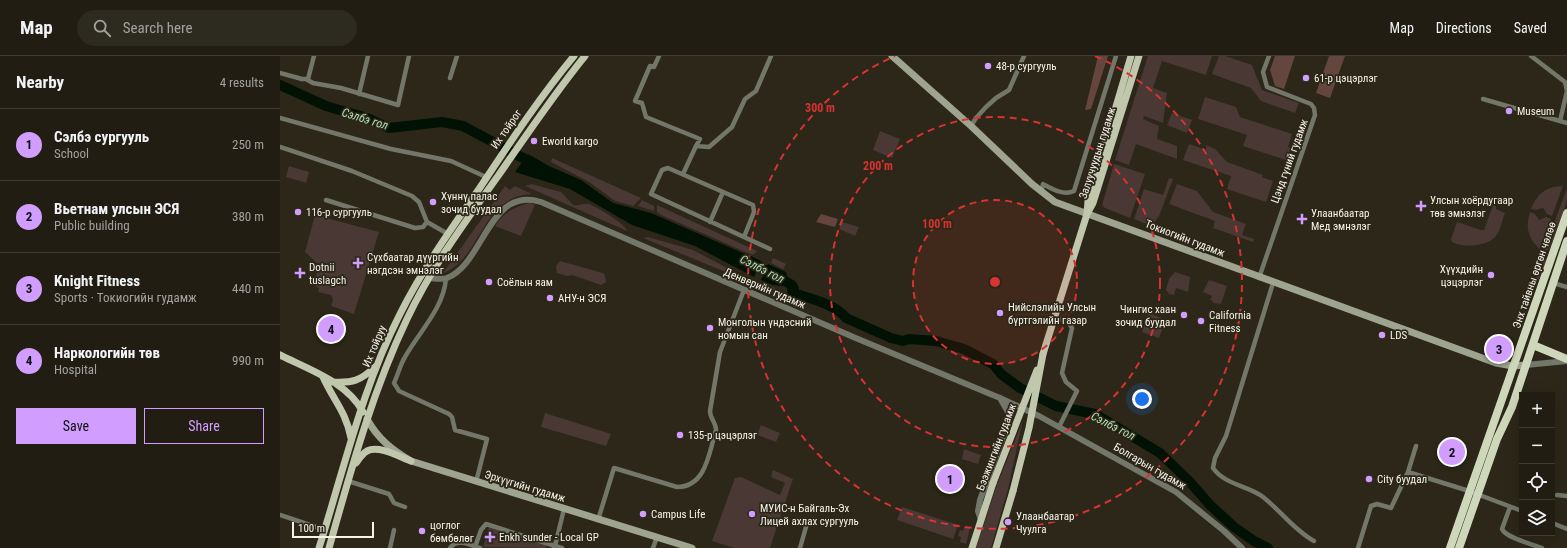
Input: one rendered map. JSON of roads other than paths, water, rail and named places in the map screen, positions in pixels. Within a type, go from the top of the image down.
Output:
[{"type":"highway","name":"Энх тайвны өргөн чөлөө","points":[[1450,548],[1567,213]]},
{"type":"highway","name":"Энх тайвны өргөн чөлөө","points":[[1459,548],[1496,439],[1512,407],[1567,241]]},
{"type":"highway","points":[[1534,344],[1567,360]]},
{"type":"main road","name":"Их тойрог","points":[[488,175],[518,131],[574,56]]},
{"type":"main road","name":"Их тойрог","points":[[497,176],[548,104],[585,56]]},
{"type":"main road","name":"Токиогийн гудамж","points":[[892,56],[971,126],[1041,192],[1054,202],[1165,241],[1259,278],[1496,363],[1513,366],[1526,365]]},
{"type":"main road","name":"Залуучуудын гудамж","points":[[1087,214],[1088,202],[1131,56]]},
{"type":"main road","name":"Залуучуудын гудамж","points":[[1087,214],[1093,203],[1139,56]]},
{"type":"main road","name":"Их тойруу","points":[[319,548],[361,408],[377,365],[399,314],[448,234],[488,175]]},
{"type":"main road","name":"Их тойруу","points":[[329,548],[367,419],[392,351],[428,278],[497,176]]},
{"type":"main road","name":"Бээжингийн гудамж","points":[[972,548],[993,483],[1043,354],[1087,214]]},
{"type":"main road","name":"Бээжингийн гудамж","points":[[996,548],[1013,491],[1029,428],[1043,354]]},
{"type":"main road","points":[[280,355],[332,382],[350,394],[361,408],[367,419]]},
{"type":"main road","points":[[332,382],[356,381],[362,378],[377,365]]},
{"type":"main road","points":[[323,377],[329,391],[344,413],[348,422],[351,440]]},
{"type":"main road","name":"Эрхүүгийн гудамж","points":[[367,419],[381,440],[411,461],[692,548]]},
{"type":"main road","points":[[352,468],[362,456],[371,450],[377,450],[411,461]]},
{"type":"street","points":[[306,79],[308,79],[310,74],[314,56]]},
{"type":"street","points":[[359,94],[368,56]]},
{"type":"street","points":[[280,73],[398,105],[409,56]]},
{"type":"street","points":[[450,78],[457,56]]},
{"type":"street","points":[[659,56],[654,67],[650,66],[635,101],[642,103],[646,117],[700,139],[683,174]]},
{"type":"street","points":[[696,146],[709,147],[732,127],[745,99],[756,91],[771,56]]},
{"type":"street","points":[[971,126],[986,107],[996,98],[1009,90],[1024,56]]},
{"type":"street","points":[[1041,192],[1043,184],[1057,191],[1071,193],[1074,191],[1116,56]]},
{"type":"street","name":"Цэнд гүний гудамж","points":[[1259,278],[1315,115],[1314,108],[1311,104],[1267,87],[1263,72],[1269,56]]},
{"type":"street","points":[[1531,56],[1565,82],[1567,91],[1560,121]]},
{"type":"street","points":[[1483,99],[1567,123]]},
{"type":"street","points":[[280,118],[391,149],[451,161],[488,175]]},
{"type":"street","points":[[280,147],[352,171],[412,196],[420,202],[427,222],[448,234]]},
{"type":"street","points":[[744,237],[754,212],[753,205],[668,168],[662,170],[651,194],[710,222],[770,249]]},
{"type":"street","points":[[710,222],[723,192]]},
{"type":"street","name":"Денверийн гудамж","points":[[446,278],[467,264],[487,229],[498,215],[511,205],[530,199],[541,202],[858,339],[1000,398],[1038,416]]},
{"type":"street","points":[[326,200],[416,228],[423,227],[427,222]]},
{"type":"street","points":[[428,278],[446,278],[445,289],[432,317],[404,358],[394,383],[399,391],[449,414],[452,417],[456,430],[487,439],[476,482]]},
{"type":"street","points":[[1273,283],[1226,436],[1215,458],[1213,468],[1237,486],[1263,496],[1302,534],[1314,541]]},
{"type":"street","points":[[1552,283],[1567,287]]},
{"type":"street","points":[[598,520],[614,468],[677,487],[686,487],[692,484],[701,475],[716,430],[716,424],[710,416],[710,411],[720,352],[744,290]]},
{"type":"street","points":[[1055,319],[1067,320],[1072,328],[1062,373],[1066,382],[1077,391],[1061,424]]},
{"type":"street","points":[[1526,365],[1567,360]]},
{"type":"street","points":[[981,520],[978,511],[980,500],[1008,423],[1008,412],[1000,398]]},
{"type":"street","name":"Болгарын гудамж","points":[[1038,416],[1061,424],[1176,492],[1224,531],[1242,548]]},
{"type":"street","points":[[1358,548],[1371,506],[1377,504],[1391,508],[1408,472],[1416,446]]},
{"type":"street","points":[[1408,472],[1478,494],[1519,510]]},
{"type":"street","points":[[348,481],[389,494],[394,503],[405,507]]},
{"type":"street","points":[[1557,495],[1567,496]]},
{"type":"street","points":[[1510,507],[1502,531],[1511,537],[1542,548]]},
{"type":"street","points":[[555,547],[564,509]]},
{"type":"street","points":[[280,515],[325,530]]},
{"type":"street","points":[[450,548],[454,543],[458,542],[477,547],[481,530],[486,524],[562,548]]},
{"type":"street","points":[[1555,524],[1567,528]]},
{"type":"street","points":[[800,548],[806,527]]},
{"type":"street","points":[[390,548],[394,530]]},
{"type":"street","points":[[653,548],[656,537]]},
{"type":"waterway","name":"Сэлбэ гол","points":[[280,85],[326,106],[367,118],[389,128],[442,122],[463,126],[536,165]]},
{"type":"waterway","name":"Сэлбэ гол","points":[[748,260],[792,285],[794,289],[792,290],[793,293],[829,305],[846,318],[891,338],[903,341],[909,339],[936,341],[964,349],[993,364],[1001,374],[1020,388],[1056,406],[1095,414],[1160,453],[1189,481],[1210,505],[1234,527],[1254,541],[1268,548]]},
{"type":"place","name":"48-р сургууль","points":[[988,66]]},
{"type":"place","name":"61-р цэцэрлэг","points":[[1306,78]]},
{"type":"place","name":"Museum","points":[[1509,111]]},
{"type":"place","name":"Eworld kargo","points":[[534,141]]},
{"type":"place","name":"Хүннү палас зочид буудал","points":[[433,202]]},
{"type":"place","name":"Улсын хоёрдугаар төв эмнэлэг","points":[[1421,206]]},
{"type":"place","name":"116-р сургууль","points":[[298,212]]},
{"type":"place","name":"Улаанбаатар Мед эмнэлэг","points":[[1302,219]]},
{"type":"place","name":"Сүхбаатар дүүргийн нэгдсэн эмнэлэг","points":[[358,263]]},
{"type":"place","name":"Dotnii tuslagch","points":[[300,273]]},
{"type":"place","name":"Хүүхдийн цэцэрлэг","points":[[1491,275]]},
{"type":"place","name":"Соёлын яам","points":[[489,282]]},
{"type":"place","name":"АНУ-н ЭСЯ","points":[[550,298]]},
{"type":"place","name":"Нийслэлийн Улсын бүртгэлийн газар","points":[[1000,313]]},
{"type":"place","name":"Чингис хаан зочид буудал","points":[[1184,315]]},
{"type":"place","name":"California Fitness","points":[[1201,321]]},
{"type":"place","name":"Монголын үндэсний номын сан","points":[[710,328]]},
{"type":"place","name":"Наркологийн төв","points":[[331,329]]},
{"type":"place","name":"LDS","points":[[1382,335]]},
{"type":"place","name":"Knight Fitness","points":[[1499,349]]},
{"type":"place","name":"135-р цэцэрлэг","points":[[680,435]]},
{"type":"place","name":"Вьетнам улсын ЭСЯ","points":[[1452,452]]},
{"type":"place","name":"Сэлбэ сургууль","points":[[950,479]]},
{"type":"place","name":"City буудал","points":[[1369,479]]},
{"type":"place","name":"Campus Life","points":[[643,514]]},
{"type":"place","name":"МУИС-н Байгаль-Эх Лицей ахлах сургууль","points":[[752,514]]},
{"type":"place","name":"Улаанбаатар Чуулга","points":[[1008,522]]},
{"type":"place","name":"цоглог бөмбөлөг","points":[[422,531]]},
{"type":"place","name":"Enkh sunder - Local GP","points":[[490,537]]}]
